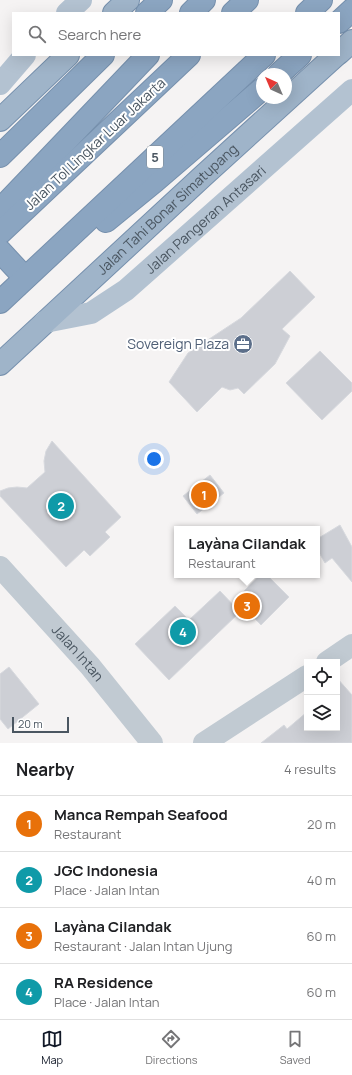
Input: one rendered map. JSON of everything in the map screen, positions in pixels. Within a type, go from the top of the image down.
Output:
[{"type":"highway","points":[[115,12],[128,0]]},
{"type":"highway","points":[[148,12],[161,0]]},
{"type":"highway","points":[[192,12],[204,0]]},
{"type":"highway","points":[[234,12],[247,0]]},
{"type":"highway","points":[[309,12],[321,0]]},
{"type":"highway","points":[[340,21],[352,10]]},
{"type":"highway","points":[[340,52],[352,41]]},
{"type":"highway","points":[[0,120],[67,56]]},
{"type":"highway","points":[[0,156],[103,56]]},
{"type":"highway","points":[[0,210],[147,56]]},
{"type":"highway","name":"Jalan Tol Lingkar Luar Jakarta","points":[[0,233],[188,56]]},
{"type":"highway","name":"5","points":[[0,302],[263,56]]},
{"type":"highway","points":[[286,68],[299,56]]},
{"type":"highway","name":"Jalan Tahi Bonar Simatupang","points":[[0,364],[335,56]]},
{"type":"highway","points":[[83,225],[100,224],[113,216],[167,172],[256,94]]},
{"type":"highway","points":[[0,251],[25,278]]},
{"type":"main road","points":[[68,12],[81,0]]},
{"type":"main road","points":[[0,84],[24,56]]},
{"type":"main road","name":"Jalan Pangeran Antasari","points":[[45,322],[91,313],[126,290],[352,90]]},
{"type":"street","name":"Jalan Intan","points":[[0,567],[90,666],[152,743]]},
{"type":"street","points":[[331,659],[352,645]]},
{"type":"street","points":[[204,743],[304,678]]},
{"type":"building","name":"Sovereign Plaza","points":[[290,271],[315,297],[282,329],[290,336],[275,364],[244,394],[238,388],[230,390],[222,387],[197,412],[169,382],[188,353],[241,318]]},
{"type":"building","points":[[320,351],[352,383],[352,391],[322,420],[286,383]]},
{"type":"building","points":[[52,441],[121,517],[105,532],[110,537],[90,556],[84,550],[66,567],[0,496],[0,491],[8,488],[27,488],[45,472],[44,461],[46,451]]},
{"type":"building","points":[[210,475],[224,493],[197,514],[183,496]]},
{"type":"building","points":[[340,525],[352,547],[352,582],[332,558],[325,563],[320,554],[320,537]]},
{"type":"building","points":[[257,578],[270,578],[289,597],[261,625],[236,599]]},
{"type":"building","points":[[220,591],[240,612],[169,680],[135,644],[175,606],[189,620]]},
{"type":"building","points":[[9,667],[39,704],[8,729],[0,719],[0,674]]},
{"type":"building","points":[[340,681],[352,695],[352,743],[261,743],[284,725],[287,729],[304,715],[304,731],[340,731]]},
{"type":"place","name":"Sovereign Plaza","points":[[243,344]]},
{"type":"place","name":"Manca Rempah Seafood","points":[[204,495]]},
{"type":"place","name":"JGC Indonesia","points":[[61,506]]},
{"type":"place","name":"Layàna Cilandak","points":[[247,606]]},
{"type":"place","name":"RA Residence","points":[[183,632]]}]
